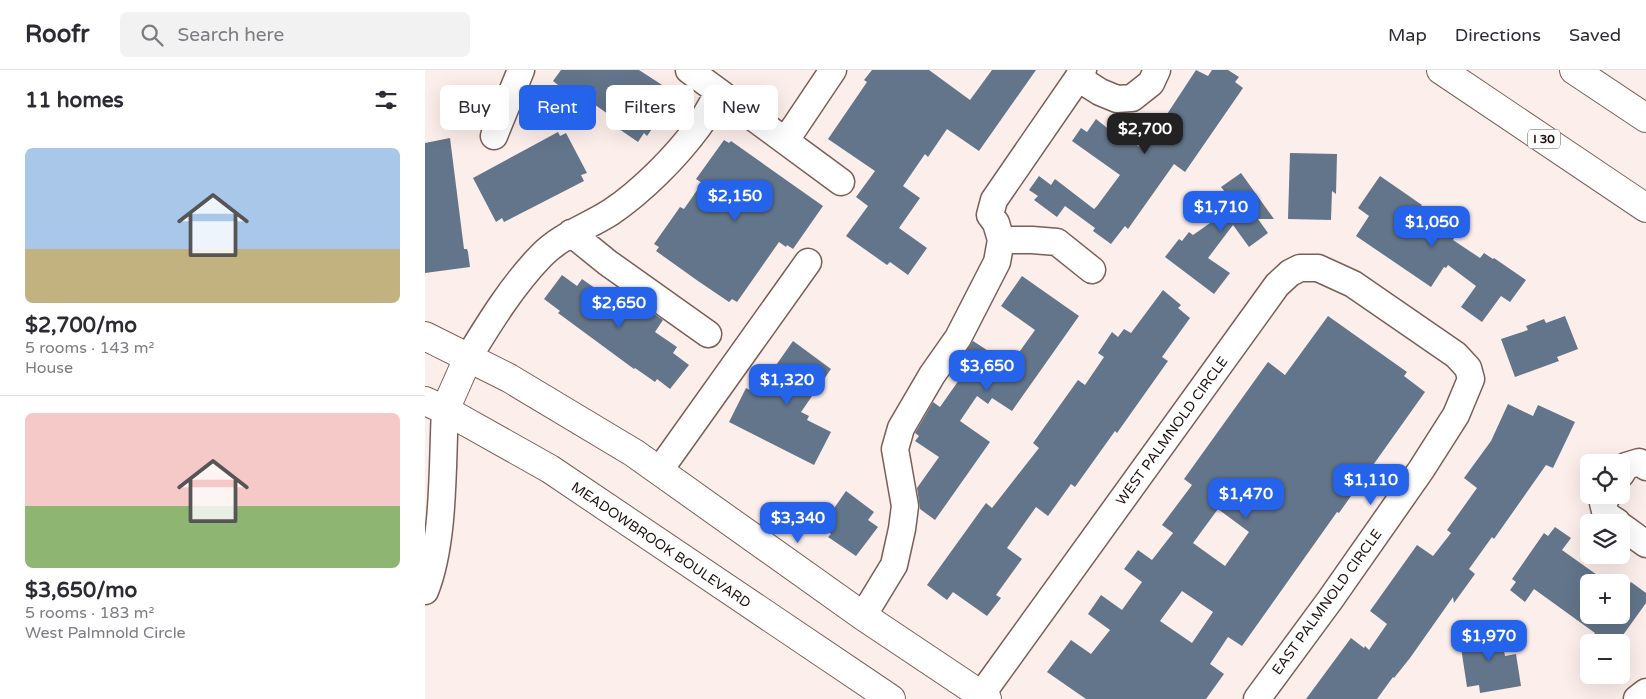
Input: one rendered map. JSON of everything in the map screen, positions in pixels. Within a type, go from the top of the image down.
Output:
[{"type":"main road","name":"I 30","points":[[1441,70],[1646,208]]},
{"type":"main road","points":[[1574,70],[1646,118]]},
{"type":"main road","points":[[425,336],[517,383],[634,453],[982,698]]},
{"type":"main road","points":[[435,406],[468,358]]},
{"type":"main road","name":"MEADOWBROOK BOULEVARD","points":[[435,406],[550,469],[891,699]]},
{"type":"street","points":[[494,136],[521,70]]},
{"type":"street","points":[[689,70],[709,85]]},
{"type":"street","points":[[786,140],[833,70]]},
{"type":"street","points":[[863,616],[894,565],[902,529],[905,506],[895,448],[901,428],[932,375],[958,338],[997,262],[1001,240],[996,223],[990,215],[994,200],[1081,74],[1100,92],[1117,99],[1131,98],[1151,83],[1157,70]]},
{"type":"street","points":[[468,358],[495,313],[541,256],[571,233],[611,212],[639,191],[685,144],[704,116]]},
{"type":"street","points":[[772,130],[841,182]]},
{"type":"street","points":[[571,233],[609,263],[708,334]]},
{"type":"street","points":[[1001,240],[1057,242],[1092,270]]},
{"type":"street","points":[[659,471],[808,262]]},
{"type":"street","name":"WEST PALMNOLD CIRCLE","points":[[982,698],[1272,294],[1290,273],[1301,268],[1318,268],[1353,284],[1402,318]]},
{"type":"street","name":"EAST PALMNOLD CIRCLE","points":[[1257,699],[1330,600],[1421,470],[1456,415],[1471,379],[1468,368],[1455,355],[1402,318]]},
{"type":"street","points":[[425,589],[435,554],[440,515],[435,406]]},
{"type":"street","points":[[1630,465],[1639,462],[1646,467]]},
{"type":"street","points":[[1630,532],[1646,544]]},
{"type":"street","points":[[1637,699],[1646,692]]},
{"type":"building","points":[[561,70],[639,70],[662,85],[606,85],[606,113],[596,106],[596,85],[558,85],[553,81]]},
{"type":"building","points":[[872,70],[929,70],[970,100],[992,70],[1036,70],[979,151],[947,129],[928,157],[925,154],[903,186],[920,198],[899,228],[927,248],[908,275],[890,262],[887,265],[846,236],[868,206],[856,197],[875,171],[828,139],[867,82],[864,80]]},
{"type":"building","points":[[1196,70],[1208,76],[1212,70],[1228,70],[1239,77],[1235,82],[1243,88],[1185,172],[1174,164],[1128,229],[1125,226],[1111,244],[1093,231],[1095,228],[1065,206],[1057,217],[1034,200],[1038,196],[1029,190],[1039,176],[1051,185],[1055,179],[1094,209],[1120,175],[1072,141],[1081,128],[1087,132],[1096,119],[1111,131],[1113,128],[1141,148],[1150,136],[1152,137]]},
{"type":"building","points":[[620,130],[651,130],[647,136],[644,133],[638,142]]},
{"type":"building","points":[[558,132],[560,136],[566,133],[587,173],[581,175],[584,181],[504,222],[502,218],[496,222],[473,178]]},
{"type":"building","points":[[450,138],[464,249],[467,249],[468,252],[470,267],[425,273],[425,143]]},
{"type":"building","points":[[724,140],[729,143],[731,141],[823,206],[793,249],[779,242],[737,302],[732,299],[729,302],[698,281],[656,251],[659,247],[654,244],[680,207],[684,209],[702,183],[696,179]]},
{"type":"building","points":[[1290,153],[1337,154],[1336,194],[1332,191],[1331,220],[1288,219]]},
{"type":"building","points":[[1241,173],[1274,219],[1258,219],[1268,233],[1249,247],[1233,225],[1208,258],[1230,273],[1214,294],[1165,257],[1179,239],[1182,241],[1189,232],[1193,235],[1223,214],[1213,200],[1225,192],[1221,187]]},
{"type":"building","points":[[1380,176],[1422,205],[1420,207],[1458,232],[1453,240],[1480,258],[1484,253],[1494,258],[1526,280],[1510,302],[1501,296],[1482,322],[1461,307],[1476,286],[1448,265],[1446,268],[1444,267],[1431,287],[1356,236],[1369,216],[1358,208]]},
{"type":"building","points":[[562,275],[577,286],[582,279],[616,303],[624,293],[663,320],[655,332],[677,347],[673,353],[689,365],[670,389],[657,379],[655,382],[634,369],[558,313],[560,311],[544,299]]},
{"type":"building","points":[[1022,276],[1079,316],[1012,411],[992,398],[988,404],[977,396],[960,421],[990,442],[935,520],[920,509],[917,488],[939,457],[915,441],[919,436],[915,433],[933,402],[940,407],[959,380],[951,374],[973,341],[1010,365],[1035,330],[1001,306]]},
{"type":"building","points":[[1163,290],[1181,305],[1178,308],[1190,318],[1162,357],[1168,361],[1117,433],[1115,431],[1075,487],[1071,484],[1048,516],[1036,507],[1007,548],[1022,559],[996,595],[1001,598],[987,616],[953,592],[947,600],[927,585],[986,503],[992,508],[1039,448],[1033,443],[1078,380],[1085,385],[1104,357],[1098,353],[1112,332],[1118,337],[1124,329],[1131,333]]},
{"type":"building","points":[[1328,316],[1407,372],[1404,376],[1425,392],[1242,646],[1228,637],[1210,664],[1224,674],[1206,699],[1086,699],[1047,672],[1071,640],[1091,654],[1110,630],[1088,614],[1101,595],[1122,610],[1142,582],[1124,569],[1138,550],[1152,560],[1173,533],[1162,525],[1192,485],[1184,479],[1268,362],[1285,375]],"holes":[[[1218,509],[1249,532],[1225,566],[1193,543]],[[1182,591],[1213,612],[1192,643],[1160,621]]]},
{"type":"building","points":[[1565,316],[1578,349],[1557,357],[1559,361],[1515,377],[1501,339],[1528,330],[1526,326],[1544,319],[1546,323]]},
{"type":"building","points":[[793,341],[831,369],[801,412],[809,416],[807,420],[831,432],[814,465],[729,422],[746,388],[760,395],[777,370],[774,368]]},
{"type":"building","points":[[1508,404],[1533,416],[1538,405],[1575,422],[1553,468],[1546,465],[1494,539],[1492,537],[1469,569],[1475,574],[1454,603],[1453,597],[1410,658],[1377,699],[1306,699],[1351,638],[1369,650],[1387,624],[1370,611],[1417,545],[1433,556],[1451,533],[1447,530],[1477,488],[1464,478],[1491,441]]},
{"type":"building","points":[[846,491],[874,512],[868,520],[878,527],[856,556],[828,537],[831,534],[821,527]]},
{"type":"building","points":[[1555,527],[1571,538],[1562,550],[1596,574],[1580,574],[1580,622],[1534,589],[1525,602],[1510,590],[1516,582],[1512,579],[1544,533],[1548,536]]},
{"type":"building","points":[[1631,582],[1646,593],[1646,603],[1624,634],[1595,633],[1583,624],[1630,624]]},
{"type":"building","points":[[1499,623],[1505,656],[1516,654],[1521,686],[1480,693],[1479,685],[1467,687],[1460,641],[1484,637],[1482,625]]}]
